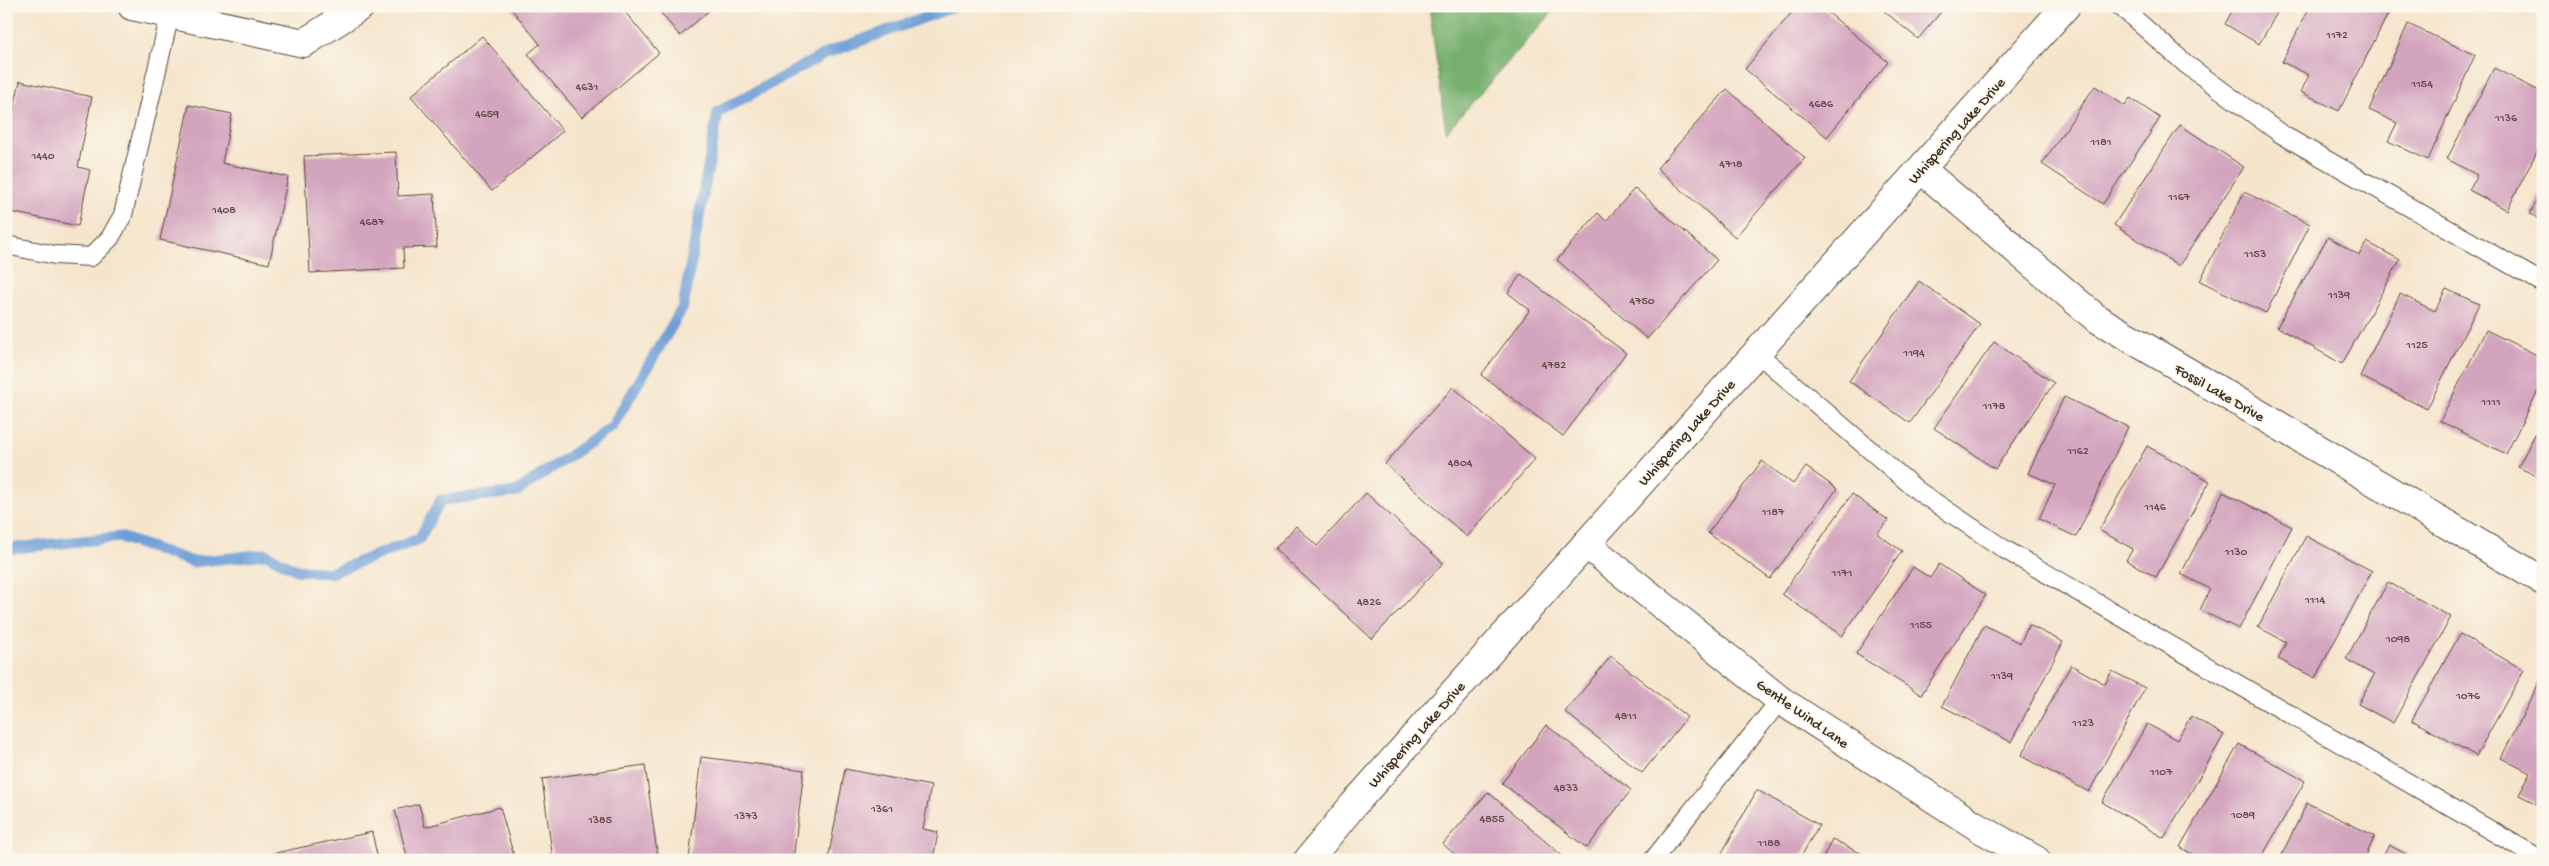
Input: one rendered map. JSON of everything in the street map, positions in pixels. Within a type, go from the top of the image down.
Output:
[{"type":"street","points":[[132,6],[304,43],[361,6]]},
{"type":"street","name":"Whispering Lake Drive","points":[[1308,860],[1354,804],[2066,6]]},
{"type":"street","name":"Fossil Lake Drive","points":[[1921,168],[2096,318],[2543,581]]},
{"type":"street","name":"Gentle Wind Lane","points":[[1586,544],[1780,700],[1957,814],[2036,860]]},
{"type":"lane","points":[[2120,6],[2187,65],[2281,134],[2543,283]]},
{"type":"lane","points":[[6,245],[55,255],[91,257],[110,238],[123,215],[170,14]]},
{"type":"lane","points":[[1757,353],[1918,491],[2004,549],[2542,860]]},
{"type":"lane","points":[[1652,860],[1780,700]]},
{"type":"green space","points":[[1429,6],[1558,6],[1446,132]]},
{"type":"building","points":[[509,6],[620,6],[659,53],[582,117],[528,54],[540,44]]},
{"type":"building","points":[[655,6],[714,6],[680,36]]},
{"type":"building","points":[[1797,6],[1820,6],[1888,62],[1827,137],[1745,69]]},
{"type":"building","points":[[1878,6],[1946,6],[1918,39]]},
{"type":"building","points":[[2235,6],[2281,6],[2259,44],[2225,24]]},
{"type":"building","points":[[2310,6],[2392,6],[2339,111],[2301,92],[2309,75],[2282,62]]},
{"type":"building","points":[[2408,24],[2475,55],[2428,160],[2388,141],[2397,123],[2369,110]]},
{"type":"building","points":[[482,36],[563,131],[492,191],[411,96]]},
{"type":"building","points":[[2494,68],[2543,93],[2543,140],[2507,210],[2469,190],[2477,175],[2447,159]]},
{"type":"building","points":[[20,81],[92,97],[78,167],[90,170],[78,226],[6,211],[6,144]]},
{"type":"building","points":[[2095,86],[2125,106],[2130,98],[2160,118],[2103,204],[2042,164]]},
{"type":"building","points":[[1727,89],[1805,158],[1735,237],[1657,168]]},
{"type":"building","points":[[189,105],[232,114],[222,163],[288,177],[269,264],[160,240]]},
{"type":"building","points":[[2180,125],[2244,167],[2179,266],[2114,225]]},
{"type":"building","points":[[396,152],[398,196],[434,194],[437,247],[403,248],[404,268],[310,273],[304,156]]},
{"type":"building","points":[[1635,188],[1717,260],[1647,339],[1557,260],[1598,213],[1606,221]]},
{"type":"building","points":[[2543,188],[2543,220],[2530,214]]},
{"type":"building","points":[[2244,192],[2310,224],[2266,313],[2200,281]]},
{"type":"building","points":[[2328,237],[2359,255],[2367,242],[2400,260],[2342,364],[2277,327]]},
{"type":"building","points":[[1521,274],[1626,353],[1563,436],[1481,375],[1530,310],[1508,293]]},
{"type":"building","points":[[1919,281],[1980,324],[1910,423],[1849,381]]},
{"type":"building","points":[[2446,289],[2479,304],[2427,409],[2360,376],[2400,294],[2435,311]]},
{"type":"building","points":[[2486,330],[2543,358],[2543,381],[2506,454],[2440,421]]},
{"type":"building","points":[[1994,342],[2054,383],[1995,469],[1934,428]]},
{"type":"building","points":[[1453,387],[1535,459],[1467,537],[1385,464]]},
{"type":"building","points":[[2064,397],[2128,427],[2076,537],[2039,519],[2055,485],[2028,473]]},
{"type":"building","points":[[2543,419],[2543,479],[2518,467]]},
{"type":"building","points":[[2147,446],[2210,481],[2156,577],[2126,560],[2133,549],[2099,530]]},
{"type":"building","points":[[1762,461],[1793,484],[1806,467],[1837,489],[1770,579],[1708,533]]},
{"type":"building","points":[[2223,492],[2292,527],[2239,629],[2200,610],[2210,589],[2181,574]]},
{"type":"building","points":[[1366,493],[1443,563],[1372,639],[1275,549],[1296,526],[1317,546]]},
{"type":"building","points":[[1852,494],[1888,520],[1877,534],[1902,551],[1842,636],[1782,594]]},
{"type":"building","points":[[2306,536],[2372,571],[2315,678],[2278,659],[2286,642],[2258,627]]},
{"type":"building","points":[[1939,564],[1986,595],[1921,695],[1856,654],[1913,567],[1930,578]]},
{"type":"building","points":[[2388,582],[2451,617],[2393,723],[2358,704],[2374,675],[2346,659]]},
{"type":"building","points":[[1984,625],[2020,643],[2029,625],[2063,642],[2011,742],[1942,706]]},
{"type":"building","points":[[2460,634],[2524,670],[2476,756],[2412,720]]},
{"type":"building","points":[[1611,656],[1687,717],[1642,773],[1565,712]]},
{"type":"building","points":[[2071,665],[2105,684],[2112,671],[2145,688],[2089,792],[2021,756]]},
{"type":"building","points":[[2543,675],[2543,807],[2519,795],[2530,773],[2501,758]]},
{"type":"building","points":[[2191,716],[2224,735],[2164,838],[2102,802],[2147,724],[2177,740]]},
{"type":"building","points":[[1546,725],[1631,790],[1587,848],[1502,783]]},
{"type":"building","points":[[2239,744],[2305,781],[2260,860],[2202,860],[2180,847]]},
{"type":"building","points":[[701,757],[804,770],[793,860],[689,860]]},
{"type":"building","points":[[645,765],[658,860],[553,860],[542,779]]},
{"type":"building","points":[[845,769],[931,786],[923,829],[938,832],[933,860],[828,860]]},
{"type":"building","points":[[1757,790],[1819,825],[1799,860],[1718,860]]},
{"type":"building","points":[[1488,792],[1567,860],[1461,860],[1443,844]]},
{"type":"building","points":[[2307,803],[2375,836],[2364,860],[2279,860]]},
{"type":"building","points":[[419,804],[425,827],[500,807],[515,860],[408,860],[395,810]]},
{"type":"building","points":[[372,832],[378,860],[273,860],[271,854]]},
{"type":"building","points":[[1832,839],[1874,860],[1822,860]]},
{"type":"building","points":[[2389,845],[2417,860],[2381,860]]},
{"type":"waterway","points":[[6,549],[120,537],[193,562],[266,554],[296,570],[330,573],[419,539],[441,500],[516,492],[612,427],[683,307],[718,112],[827,53],[955,6]]}]
